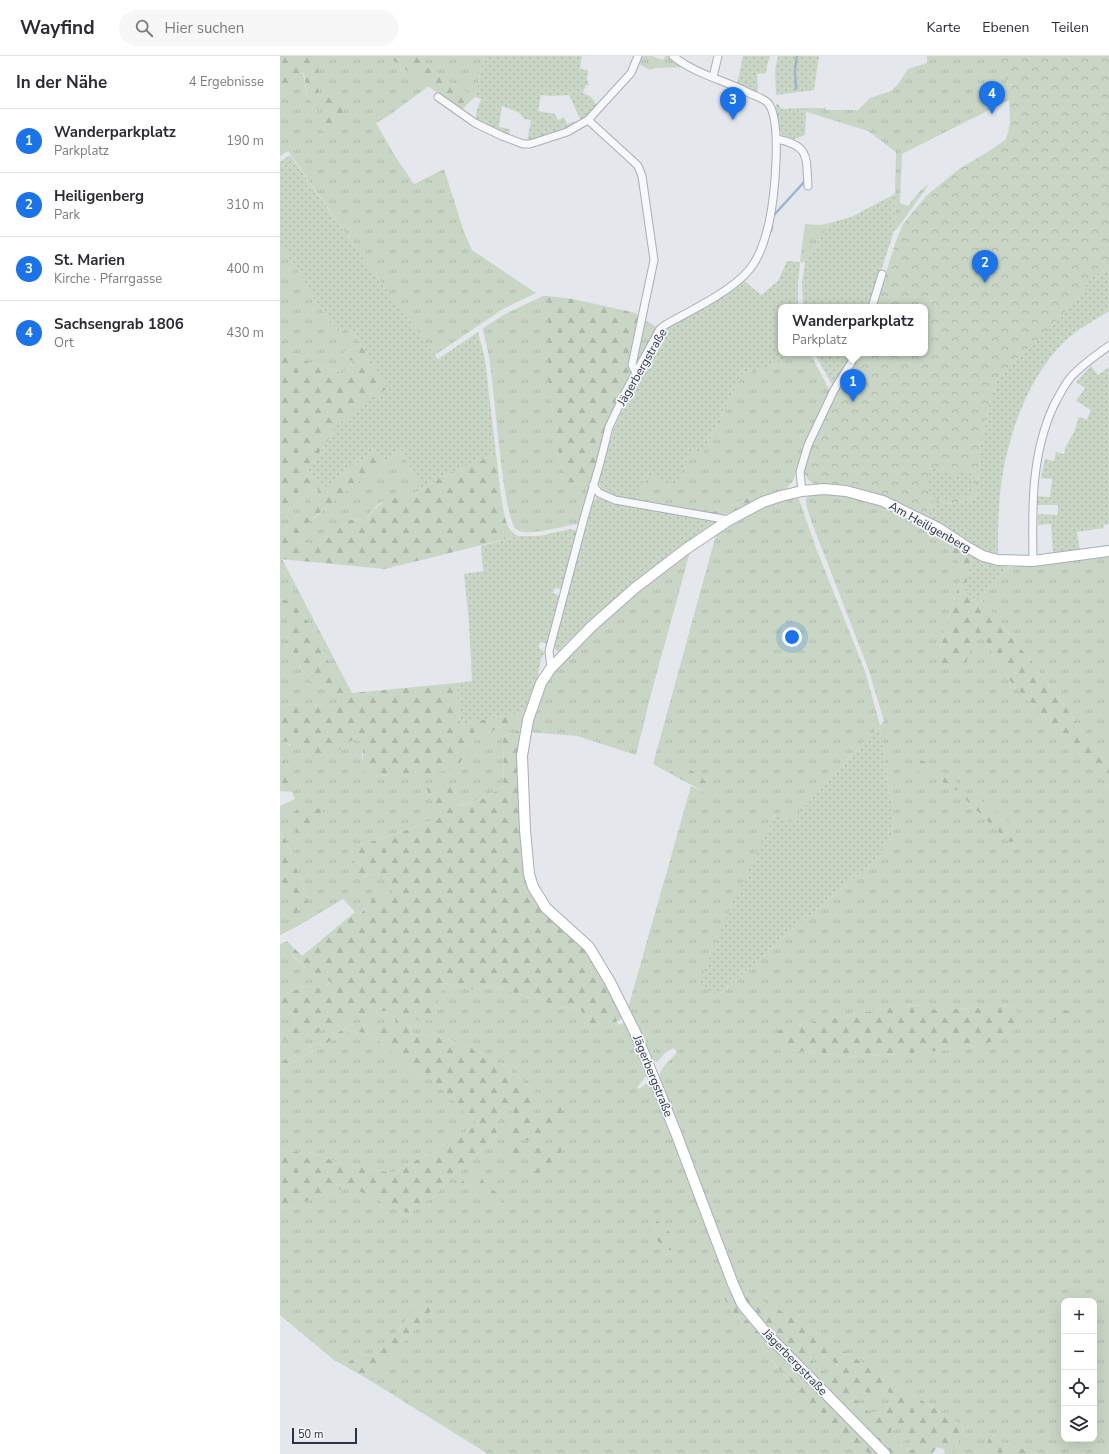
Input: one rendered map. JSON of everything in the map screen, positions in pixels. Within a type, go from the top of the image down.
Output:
[{"type":"street","points":[[438,97],[475,124],[502,136],[526,144],[543,141],[567,132],[588,120],[631,73],[638,56]]},
{"type":"street","points":[[673,56],[691,68],[713,77],[718,56]]},
{"type":"street","name":"Jägerbergstraße","points":[[551,668],[549,651],[593,485],[609,428],[625,393],[660,329],[729,288],[749,270],[760,253],[769,223],[777,140],[769,104],[742,89],[713,77]]},
{"type":"street","points":[[588,120],[638,166],[642,176],[654,260],[632,365],[636,374]]},
{"type":"street","points":[[777,140],[795,144],[800,147],[806,160],[808,186]]},
{"type":"street","points":[[873,304],[882,274]]},
{"type":"street","points":[[1033,561],[1032,521],[1036,470],[1040,446],[1049,416],[1058,397],[1071,377],[1109,346]]},
{"type":"street","points":[[802,490],[800,472],[808,445],[834,390],[854,356]]},
{"type":"street","points":[[593,485],[599,493],[615,500],[729,520]]},
{"type":"street","name":"Am Heiligenberg","points":[[802,490],[824,489],[846,491],[883,501],[927,522],[983,556],[998,560],[1033,561],[1109,551]]},
{"type":"street","name":"Jägerbergstraße","points":[[802,490],[763,502],[729,520],[686,549],[635,588],[592,626],[551,668],[541,683],[534,702],[524,741],[522,756],[525,830],[529,874],[532,887],[546,908],[589,947],[610,982],[636,1032],[742,1304],[788,1355],[885,1454]]},
{"type":"green space","points":[[280,56],[318,56],[318,110],[307,96],[304,73],[300,72],[293,77],[280,101]]},
{"type":"green space","points":[[318,56],[387,56],[429,86],[376,123],[395,156],[414,184],[444,169],[464,232],[472,250],[536,293],[503,309],[435,355],[358,251],[288,151],[280,156],[280,101],[293,77],[299,72],[303,73],[307,96],[318,109]]},
{"type":"green space","points":[[387,56],[419,56],[439,76],[475,97],[461,110]]},
{"type":"green space","points":[[419,56],[484,56],[475,97],[439,76]]},
{"type":"green space","points":[[484,56],[582,56],[580,69],[588,70],[587,79],[589,85],[586,85],[583,93],[590,96],[598,106],[581,121],[569,95],[541,95],[538,111],[555,114],[558,120],[564,117],[567,124],[575,121],[576,124],[527,142],[531,120],[524,119],[520,113],[502,106],[499,127],[510,129],[509,137],[476,118],[481,99],[475,97]]},
{"type":"green space","points":[[642,56],[652,56],[663,60],[665,56],[669,56],[685,67],[656,68],[650,70],[639,64]]},
{"type":"green space","points":[[743,56],[770,56],[766,73],[757,74],[758,94],[737,85]]},
{"type":"green space","points":[[778,56],[819,56],[814,90],[776,95],[775,70]]},
{"type":"green space","points":[[927,56],[1109,56],[1009,100],[902,154],[900,203],[908,206],[920,191],[929,184],[897,229],[894,231],[896,152],[868,131],[794,108],[858,110],[870,98],[891,91],[898,84],[908,69],[927,63]]},
{"type":"green space","points":[[1002,56],[1109,56],[1109,268],[1088,279],[1085,287],[1077,298],[1044,335],[1020,356],[996,381],[986,418],[981,446],[977,496],[961,503],[943,504],[929,507],[921,513],[811,482],[803,470],[810,447],[835,393],[857,356],[928,356],[928,304],[876,304],[903,224],[926,196],[959,169],[1005,140],[1010,122],[1009,100]]},
{"type":"green space","points":[[322,82],[328,84],[345,114],[344,119],[326,133],[321,130],[323,110]]},
{"type":"green space","points":[[776,104],[778,104],[782,109],[794,108],[806,112],[805,135],[793,139],[783,136],[778,126]]},
{"type":"green space","points":[[290,155],[358,251],[438,359],[478,332],[485,359],[496,454],[447,474],[422,489],[401,450],[384,462],[375,450],[324,488],[307,469],[326,444],[336,426],[387,388],[351,329],[338,331],[316,302],[295,266],[280,245],[280,162]]},
{"type":"green space","points":[[895,194],[894,231],[870,304],[803,304],[802,282],[805,262],[830,223],[851,217]]},
{"type":"green space","points":[[830,223],[805,262],[800,262],[805,224],[820,225]]},
{"type":"green space","points":[[280,245],[295,266],[316,302],[338,331],[351,329],[362,345],[340,353],[353,360],[349,368],[341,373],[301,359],[285,344],[280,335]]},
{"type":"green space","points":[[787,261],[800,262],[798,304],[778,304],[778,356],[791,356],[771,366],[742,374],[703,453],[692,449],[676,484],[648,475],[636,501],[613,497],[603,492],[598,481],[614,428],[647,360],[662,333],[669,327],[733,290],[743,280],[761,295],[778,281]]},
{"type":"green space","points":[[1109,268],[1109,311],[1081,328],[1066,340],[1041,371],[1022,407],[1004,466],[999,512],[998,556],[969,543],[922,516],[921,513],[929,507],[943,504],[961,503],[977,496],[981,446],[986,418],[996,381],[1020,356],[1044,335],[1077,298],[1085,287],[1088,279]]},
{"type":"green space","points":[[543,296],[548,296],[548,380],[563,482],[590,484],[579,524],[537,532],[528,532],[516,529],[511,520],[507,502],[491,372],[483,328],[505,314]]},
{"type":"green space","points":[[548,296],[573,299],[636,313],[639,318],[630,364],[631,372],[607,424],[590,484],[563,482],[548,380]]},
{"type":"green space","points":[[645,320],[655,326],[658,330],[638,363],[636,363],[637,353]]},
{"type":"green space","points":[[280,335],[285,344],[301,359],[341,373],[349,368],[353,361],[340,357],[340,353],[362,345],[388,388],[336,426],[326,444],[307,469],[324,488],[375,450],[384,462],[317,515],[291,541],[312,544],[333,534],[350,520],[358,519],[366,522],[372,510],[388,499],[417,492],[447,474],[496,454],[506,522],[509,528],[518,536],[385,569],[280,559],[280,535],[319,491],[316,488],[286,511],[280,513]]},
{"type":"green space","points":[[791,356],[812,356],[831,393],[806,447],[793,481],[787,488],[754,503],[749,498],[710,513],[636,501],[648,475],[692,448],[703,453],[742,374],[771,366]]},
{"type":"green space","points":[[816,356],[850,356],[836,384],[833,386]]},
{"type":"green space","points":[[1091,366],[1098,375],[1109,367],[1109,524],[1103,525],[1104,528],[1077,532],[1080,551],[1053,554],[1051,524],[1038,525],[1038,514],[1058,515],[1058,505],[1037,505],[1037,496],[1050,497],[1052,479],[1041,478],[1045,459],[1054,461],[1056,452],[1064,454],[1079,417],[1087,420],[1091,410],[1076,401],[1085,388],[1076,382]]},
{"type":"green space","points":[[401,450],[422,489],[389,499],[377,505],[369,514],[366,522],[358,519],[350,520],[333,534],[312,544],[293,542],[291,540],[344,493]]},
{"type":"green space","points":[[932,468],[957,476],[959,470],[974,475],[972,493],[962,497],[932,501],[929,481]]},
{"type":"green space","points":[[316,488],[319,491],[280,535],[280,513],[286,511]]},
{"type":"green space","points":[[816,493],[847,495],[882,506],[902,514],[952,544],[948,549],[964,568],[936,659],[975,631],[985,640],[1011,682],[1109,786],[1109,1454],[1039,1454],[989,1438],[983,1454],[953,1454],[964,1427],[784,1313],[743,1295],[660,1081],[660,1072],[677,1052],[673,1048],[664,1054],[657,1062],[652,1060],[628,1008],[691,786],[708,794],[677,767],[669,773],[653,764],[717,531],[746,515],[765,507],[796,496],[799,499],[816,548],[865,671],[880,725],[884,721],[868,668],[810,518],[806,498],[811,494]],"holes":[[[880,726],[889,791],[894,815],[891,839],[874,861],[782,939],[718,996],[774,815],[791,822]],[[903,1005],[924,1006],[931,1009],[942,1010],[1010,1005],[1016,1006],[977,1046],[926,1052],[854,1057],[781,1049],[798,1025]]]},
{"type":"green space","points":[[597,497],[717,521],[675,550],[633,584],[566,643],[558,652],[554,648],[569,588],[593,502]]},
{"type":"green space","points":[[749,498],[754,503],[738,510],[722,514],[710,513]]},
{"type":"green space","points":[[571,529],[577,531],[561,589],[555,588],[553,593],[559,596],[547,644],[540,642],[539,648],[545,652],[541,659],[537,680],[526,712],[460,724],[457,683],[472,681],[469,622],[464,574],[483,571],[481,546],[518,536],[539,536]]},
{"type":"green space","points":[[952,544],[972,556],[965,591],[966,598],[980,598],[1042,675],[1109,767],[1109,786],[1011,682],[985,640],[975,632],[966,664],[947,670],[936,659],[964,568],[948,549]]},
{"type":"green space","points":[[690,552],[636,755],[577,736],[529,732],[544,688],[557,668],[596,628],[638,591]]},
{"type":"green space","points":[[1109,555],[1109,767],[1042,675],[980,598],[993,581],[1010,567]]},
{"type":"green space","points":[[972,556],[993,565],[1010,567],[993,581],[980,598],[966,598],[965,591]]},
{"type":"green space","points":[[280,559],[282,559],[352,693],[343,689],[307,620],[294,602],[280,599]]},
{"type":"green space","points":[[280,599],[294,602],[307,620],[343,689],[352,693],[457,683],[460,724],[526,712],[524,717],[512,721],[474,741],[458,766],[426,776],[386,775],[374,777],[364,773],[362,742],[356,739],[350,741],[337,751],[330,753],[315,753],[293,746],[280,738],[280,704],[330,706],[338,704],[339,700],[332,692],[319,687],[312,682],[286,641],[290,633],[290,629],[288,623],[280,612]]},
{"type":"green space","points":[[280,612],[288,623],[290,629],[290,633],[286,641],[300,665],[312,682],[335,694],[339,700],[338,704],[330,706],[280,704]]},
{"type":"green space","points":[[524,717],[520,730],[503,737],[504,786],[485,798],[458,806],[426,788],[439,817],[413,828],[358,846],[364,876],[377,874],[391,881],[393,894],[371,902],[359,914],[355,912],[343,899],[280,935],[280,873],[283,878],[309,904],[286,840],[280,832],[280,806],[295,799],[292,792],[280,791],[280,785],[296,776],[280,756],[280,738],[289,745],[338,750],[348,742],[356,739],[362,742],[362,758],[374,777],[458,766],[474,741],[512,721]]},
{"type":"green space","points":[[880,726],[889,791],[894,815],[891,839],[874,861],[782,939],[718,996],[699,984],[727,915],[775,815],[791,822]]},
{"type":"green space","points":[[520,730],[518,762],[519,810],[524,858],[529,887],[538,904],[544,911],[581,943],[592,957],[622,1015],[621,1019],[617,1022],[612,1022],[603,1019],[596,1026],[582,1023],[582,1010],[563,1007],[488,985],[475,990],[444,983],[438,999],[434,1021],[413,1019],[410,1036],[434,1035],[466,1045],[508,1068],[539,1095],[538,1106],[528,1111],[530,1115],[539,1115],[557,1105],[563,1107],[562,1119],[532,1141],[519,1139],[509,1134],[514,1112],[503,1106],[499,1115],[496,1137],[455,1174],[433,1197],[409,1213],[396,1209],[349,1186],[287,1208],[280,1212],[280,1150],[315,1154],[340,1163],[392,1173],[478,1124],[431,1079],[421,1078],[379,1041],[366,1033],[348,1031],[280,1069],[280,1063],[356,1023],[363,1024],[373,1029],[379,1024],[385,1027],[396,1026],[395,1018],[390,1011],[377,1011],[369,1017],[359,1013],[316,1033],[284,1039],[280,1042],[280,1033],[293,1029],[295,1023],[293,1013],[280,1017],[280,997],[304,986],[318,988],[331,983],[327,979],[309,971],[292,954],[294,948],[302,956],[355,912],[360,914],[371,902],[372,894],[392,893],[391,881],[377,874],[364,876],[355,873],[353,859],[354,853],[358,846],[413,828],[439,817],[426,788],[448,781],[459,806],[485,798],[504,786],[503,737]]},
{"type":"green space","points":[[280,756],[296,776],[297,780],[280,785]]},
{"type":"green space","points":[[915,760],[921,760],[929,764],[931,770],[927,774],[920,773],[911,764]]},
{"type":"green space","points":[[677,767],[693,771],[700,777],[712,788],[708,794],[669,773]]},
{"type":"green space","points":[[942,772],[954,778],[961,790],[951,789],[939,776]]},
{"type":"green space","points":[[971,794],[993,808],[1012,826],[1018,841],[1009,842],[965,799]]},
{"type":"green space","points":[[310,808],[321,809],[328,818],[319,826],[312,828],[306,834],[298,835],[291,818],[296,811]]},
{"type":"green space","points":[[280,832],[286,840],[309,904],[294,915],[280,873]]},
{"type":"green space","points":[[287,941],[294,948],[292,955],[309,971],[327,979],[331,983],[318,988],[304,986],[280,997],[280,944]]},
{"type":"green space","points":[[444,983],[475,990],[488,985],[563,1007],[582,1010],[582,1023],[596,1026],[603,1019],[611,1022],[617,1022],[618,1025],[626,1022],[648,1074],[637,1087],[639,1089],[646,1084],[651,1083],[702,1215],[728,1288],[723,1289],[725,1300],[733,1314],[805,1398],[870,1454],[488,1454],[371,1381],[433,1307],[423,1302],[374,1357],[358,1353],[345,1366],[334,1360],[280,1315],[280,1212],[349,1185],[396,1209],[433,1197],[455,1174],[496,1137],[499,1115],[503,1106],[514,1112],[509,1134],[557,1105],[539,1115],[530,1116],[528,1111],[539,1095],[508,1068],[466,1045],[434,1035],[410,1036],[413,1019],[435,1015],[438,999]],"holes":[[[559,1147],[561,1152],[550,1161],[535,1148]]]},
{"type":"green space","points":[[903,1005],[924,1006],[931,1009],[942,1010],[1010,1005],[1016,1006],[1017,1017],[1014,1031],[1006,1037],[977,1046],[926,1052],[854,1057],[781,1049],[770,1039],[779,1030],[798,1025]]},
{"type":"green space","points":[[1074,1009],[1080,1015],[1042,1022],[1046,1015]]},
{"type":"green space","points":[[377,1011],[390,1011],[395,1018],[396,1026],[373,1029],[363,1024],[356,1023],[280,1063],[280,1042],[286,1037],[359,1013],[369,1017]]},
{"type":"green space","points":[[293,1013],[295,1023],[293,1029],[280,1033],[280,1017]]},
{"type":"green space","points":[[348,1031],[366,1033],[379,1041],[421,1078],[431,1079],[478,1124],[392,1173],[340,1163],[315,1154],[280,1150],[280,1069]]},
{"type":"green space","points":[[504,1145],[524,1150],[523,1154],[514,1156],[512,1162],[508,1162]]},
{"type":"green space","points":[[562,1146],[561,1152],[540,1172],[535,1173],[532,1153],[535,1148]]},
{"type":"green space","points":[[478,1174],[487,1186],[500,1195],[501,1205],[495,1207],[488,1202],[480,1191],[461,1183],[465,1177]]},
{"type":"green space","points":[[656,1220],[667,1229],[673,1237],[675,1245],[674,1250],[665,1250],[649,1230],[650,1223]]},
{"type":"green space","points":[[728,1288],[746,1319],[879,1454],[870,1454],[849,1440],[805,1398],[749,1335],[733,1314],[725,1300],[722,1289]]},
{"type":"green space","points":[[743,1295],[753,1295],[784,1313],[964,1427],[953,1454],[945,1454],[944,1449],[937,1447],[932,1454],[892,1454],[755,1313]],"holes":[[[815,1348],[829,1360],[838,1364],[835,1371],[831,1374],[822,1371],[811,1360],[809,1349]],[[887,1389],[891,1399],[887,1409],[882,1413],[869,1412],[852,1396],[857,1392],[873,1393]],[[894,1427],[900,1427],[908,1435],[913,1450],[904,1449],[891,1432]]]},
{"type":"green space","points":[[423,1302],[434,1307],[371,1381],[345,1366],[358,1353],[374,1357]]},
{"type":"green space","points":[[815,1348],[829,1360],[838,1363],[835,1371],[831,1374],[822,1371],[811,1360],[809,1349]]},
{"type":"green space","points":[[887,1389],[891,1399],[887,1409],[882,1413],[869,1412],[851,1396],[857,1392],[873,1393]]},
{"type":"green space","points":[[894,1427],[901,1427],[908,1435],[913,1450],[904,1449],[891,1432]]},
{"type":"green space","points":[[989,1438],[1039,1454],[983,1454]]},
{"type":"waterway","points":[[796,89],[795,69],[797,56]]},
{"type":"waterway","points":[[774,215],[805,181]]},
{"type":"waterway","points":[[771,231],[772,226]]},
{"type":"place","name":"Sachsengrab 1806","points":[[992,114]]},
{"type":"place","name":"St. Marien","points":[[733,120]]},
{"type":"place","name":"Heiligenberg","points":[[985,283]]},
{"type":"place","name":"Wanderparkplatz","points":[[853,402]]}]
